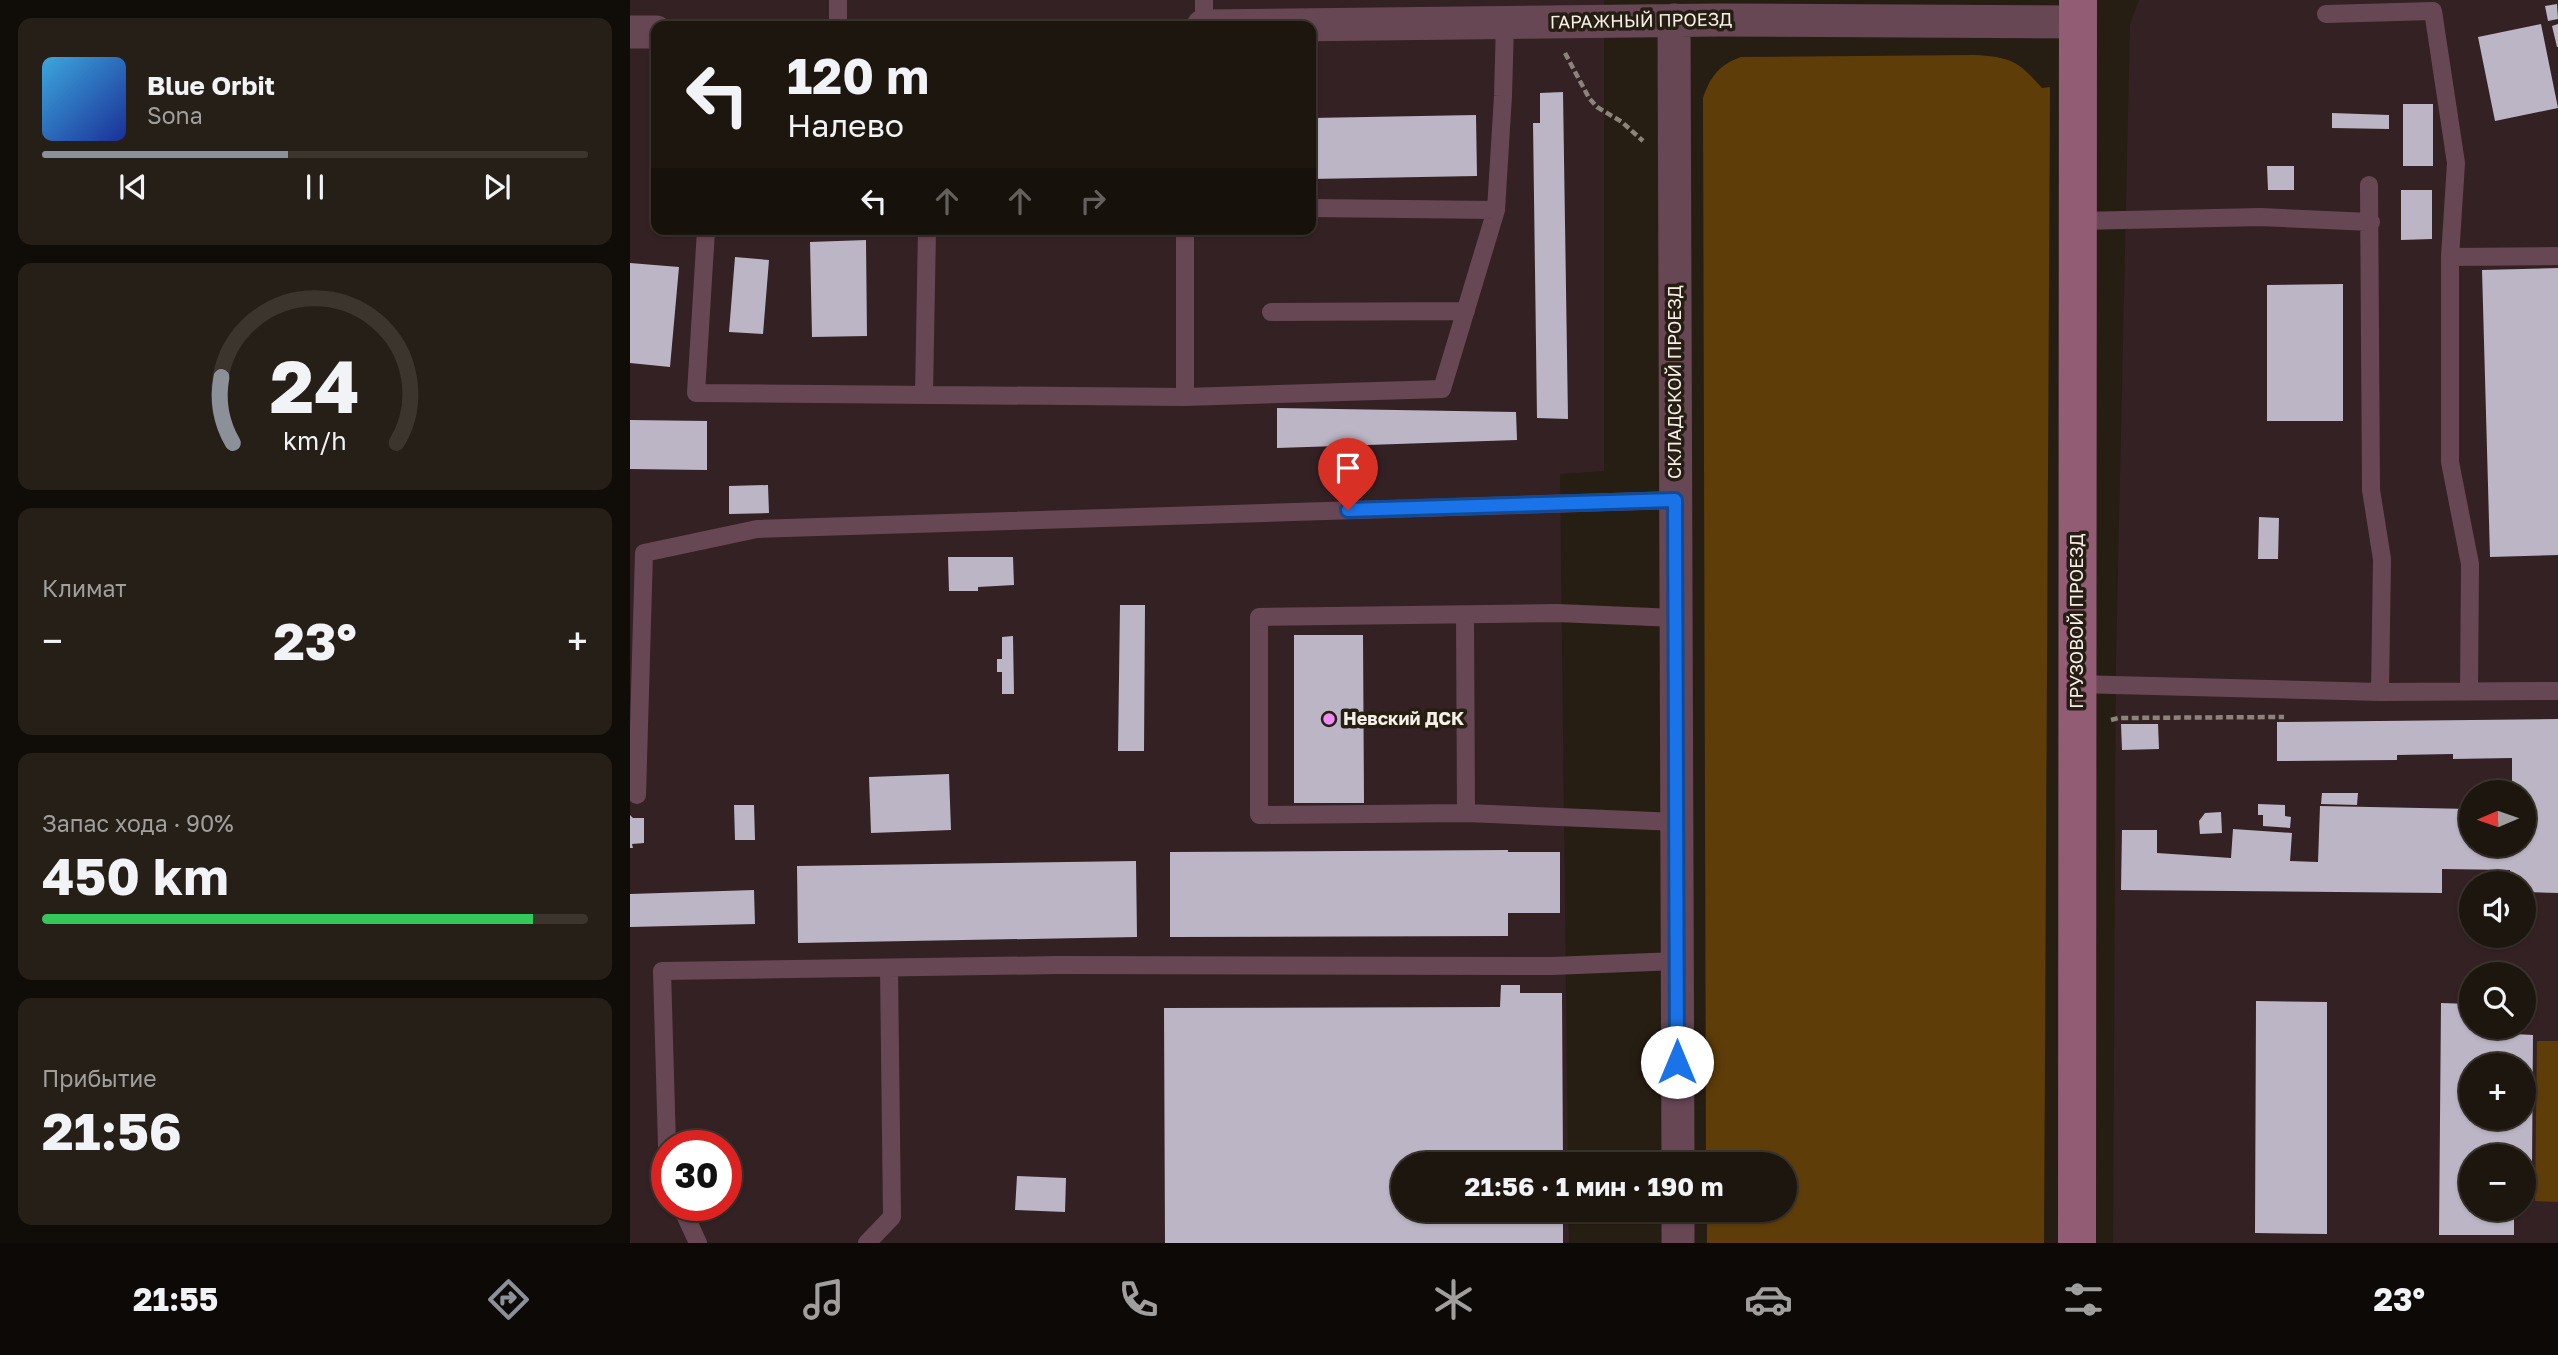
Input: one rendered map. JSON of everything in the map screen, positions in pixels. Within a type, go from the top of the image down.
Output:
[{"type":"street","name":"ГАРАЖНЫЙ ПРОЕЗД","points":[[1316,25],[1504,23],[1673,10],[2078,11]]},
{"type":"street","name":"СКЛАДСКОЙ ПРОЕЗД","points":[[1673,10],[1678,1152]]},
{"type":"street","name":"ГРУЗОВОЙ ПРОЕЗД","points":[[2077,1243],[2078,11]]},
{"type":"street","points":[[630,32],[651,32]]},
{"type":"street","points":[[1678,1222],[1678,1243]]},
{"type":"lane","points":[[838,0],[838,21]]},
{"type":"lane","points":[[1204,0],[1204,21]]},
{"type":"lane","points":[[2326,14],[2433,11],[2456,163],[2449,257],[2450,461],[2470,564],[2469,691]]},
{"type":"lane","points":[[706,235],[696,393],[1185,397],[1442,389],[1496,210],[1503,96],[1504,23]]},
{"type":"lane","points":[[2369,186],[2371,490],[2382,559],[2380,692]]},
{"type":"lane","points":[[1316,208],[1496,210]]},
{"type":"lane","points":[[2078,221],[2261,217],[2371,222]]},
{"type":"lane","points":[[924,395],[927,235]]},
{"type":"lane","points":[[1185,235],[1185,397]]},
{"type":"lane","points":[[2449,257],[2558,256]]},
{"type":"lane","points":[[1272,312],[1466,311]]},
{"type":"lane","points":[[637,794],[644,553],[757,529],[1675,500]]},
{"type":"lane","points":[[1676,618],[1557,613],[1259,617],[1259,815],[1466,813],[1676,822]]},
{"type":"lane","points":[[1465,616],[1466,813]]},
{"type":"lane","points":[[2076,684],[2380,692],[2558,691]]},
{"type":"lane","points":[[667,1130],[663,971],[1058,965],[1552,966],[1677,961]]},
{"type":"lane","points":[[867,1243],[892,1217],[889,968]]},
{"type":"lane","points":[[688,1221],[698,1243]]},
{"type":"path","points":[[1564,52],[1589,98],[1643,141]]},
{"type":"shaded area","points":[[630,0],[1604,0],[1604,471],[1560,474],[1568,1152],[1391,1152],[1391,1222],[1568,1222],[1569,1243],[630,1243]]},
{"type":"shaded area","points":[[2139,0],[2558,0],[2558,1243],[2113,1243],[2116,660],[2130,24]]},
{"type":"shaded area","points":[[1741,57],[1997,57],[2020,66],[2042,88],[2050,87],[2044,1243],[1707,1243],[1707,1222],[1797,1222],[1797,1152],[1706,1152],[1703,98],[1717,72],[1727,63]]},
{"type":"shaded area","points":[[2537,1041],[2558,1041],[2558,1202],[2536,1201]]},
{"type":"building","points":[[2557,4],[2558,19],[2548,21],[2545,6]]},
{"type":"building","points":[[2541,24],[2558,108],[2495,121],[2478,37]]},
{"type":"building","points":[[2558,24],[2558,47],[2557,47],[2552,26]]},
{"type":"building","points":[[1563,92],[1568,419],[1537,418],[1533,123],[1540,123],[1540,93]]},
{"type":"building","points":[[2403,104],[2433,104],[2433,166],[2403,166]]},
{"type":"building","points":[[2332,113],[2389,115],[2389,129],[2332,128]]},
{"type":"building","points":[[1476,115],[1477,176],[1316,179],[1316,118]]},
{"type":"building","points":[[2267,166],[2294,166],[2294,190],[2268,190]]},
{"type":"building","points":[[2401,190],[2432,190],[2432,239],[2401,240]]},
{"type":"building","points":[[866,240],[867,336],[812,337],[810,242]]},
{"type":"building","points":[[735,257],[769,260],[763,334],[729,332]]},
{"type":"building","points":[[630,263],[679,267],[670,367],[630,363]]},
{"type":"building","points":[[2558,268],[2558,555],[2490,557],[2482,270]]},
{"type":"building","points":[[2343,284],[2343,421],[2267,421],[2267,285]]},
{"type":"building","points":[[1277,408],[1516,412],[1517,440],[1277,448]]},
{"type":"building","points":[[630,420],[707,421],[707,470],[630,469]]},
{"type":"building","points":[[768,485],[769,513],[729,514],[729,486]]},
{"type":"building","points":[[2259,517],[2279,518],[2278,559],[2258,559]]},
{"type":"building","points":[[948,557],[1013,557],[1014,585],[978,587],[978,591],[949,591]]},
{"type":"building","points":[[1120,605],[1145,605],[1144,751],[1118,751]]},
{"type":"building","name":"Невский ДСК","points":[[1294,635],[1363,635],[1364,803],[1294,803]]},
{"type":"building","points":[[1013,636],[1014,694],[1002,694],[1002,672],[997,672],[997,659],[1002,659],[1002,637]]},
{"type":"building","points":[[2558,719],[2558,893],[2536,892],[2536,871],[2442,869],[2442,893],[2121,890],[2122,830],[2157,830],[2157,853],[2231,858],[2233,829],[2292,833],[2290,861],[2318,862],[2320,806],[2459,809],[2459,858],[2536,858],[2536,780],[2512,780],[2512,758],[2453,759],[2453,754],[2397,755],[2397,760],[2277,761],[2277,722]]},
{"type":"building","points":[[2121,724],[2158,724],[2159,749],[2122,750]]},
{"type":"building","points":[[949,774],[951,830],[871,833],[869,777]]},
{"type":"building","points":[[2322,793],[2358,793],[2357,805],[2321,804]]},
{"type":"building","points":[[2258,804],[2285,805],[2285,816],[2291,817],[2290,828],[2263,826],[2263,815],[2258,815]]},
{"type":"building","points":[[734,805],[754,805],[755,840],[735,840]]},
{"type":"building","points":[[2221,812],[2222,833],[2200,834],[2199,821],[2205,813]]},
{"type":"building","points":[[630,815],[633,818],[644,818],[644,843],[632,844],[633,848],[630,848]]},
{"type":"building","points":[[1170,852],[1560,852],[1560,913],[1508,913],[1508,936],[1170,937]]},
{"type":"building","points":[[1136,861],[1137,937],[798,943],[797,866]]},
{"type":"building","points":[[754,890],[755,924],[630,927],[630,894]]},
{"type":"building","points":[[1501,985],[1520,985],[1520,993],[1562,993],[1563,1152],[1391,1152],[1391,1222],[1563,1222],[1563,1243],[1165,1243],[1164,1008],[1500,1007]]},
{"type":"building","points":[[2256,1001],[2327,1002],[2327,1234],[2255,1233]]},
{"type":"building","points":[[2441,1003],[2459,1004],[2459,1039],[2533,1039],[2533,1053],[2459,1053],[2459,1130],[2532,1130],[2532,1144],[2459,1144],[2459,1221],[2514,1221],[2514,1235],[2439,1235]]},
{"type":"building","points":[[1017,1176],[1066,1178],[1065,1212],[1015,1210]]},
{"type":"place","name":"Невский ДСК","points":[[1329,719]]},
{"type":"route","points":[[1348,510],[1675,500],[1677,1062]]}]
